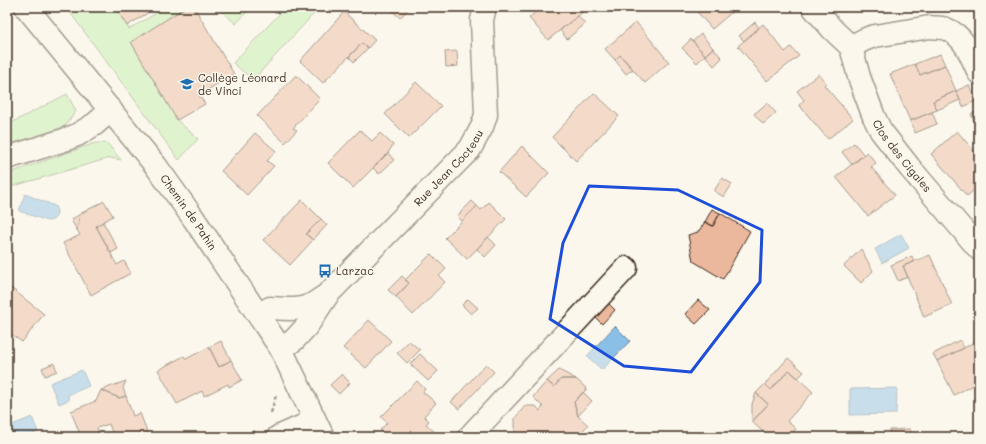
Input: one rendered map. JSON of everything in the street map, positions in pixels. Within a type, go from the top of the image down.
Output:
[{"type":"street","name":"Chemin de Pahin","points":[[26,7],[156,166],[190,213],[281,349],[318,428]]},
{"type":"street","name":"Rue Jean Cocteau","points":[[281,349],[294,340],[307,326],[328,294],[470,149],[486,115],[482,20],[485,7]]},
{"type":"street","points":[[814,7],[833,30],[851,47],[866,38],[875,36],[930,27],[946,29],[961,39],[970,53],[979,73]]},
{"type":"street","name":"Clos des Cigales","points":[[851,47],[859,77],[874,117],[881,131],[910,168],[979,249]]},
{"type":"street","points":[[7,158],[77,135],[95,124],[111,110]]},
{"type":"street","points":[[469,437],[626,268]]},
{"type":"street","name":"Rue Jean Cocteau","points":[[260,316],[270,308],[289,310],[301,308],[313,304],[328,294]]},
{"type":"street","points":[[278,437],[303,426],[318,428]]},
{"type":"path","points":[[271,414],[276,395],[274,389]]},
{"type":"path","points":[[247,437],[258,429]]},
{"type":"highlighted area","points":[[589,186],[678,190],[762,230],[760,282],[691,372],[624,366],[550,319],[563,243]]},
{"type":"green space","points":[[66,7],[115,7],[129,29],[167,7],[186,7],[131,42],[177,120],[198,139],[179,160]]},
{"type":"green space","points":[[217,7],[251,7],[236,24]]},
{"type":"green space","points":[[262,7],[320,7],[253,80],[233,63],[284,9]]},
{"type":"green space","points":[[67,94],[76,111],[65,126],[7,145],[7,125]]},
{"type":"green space","points":[[95,143],[107,143],[121,160],[110,158],[7,188],[7,174]]},
{"type":"water","points":[[25,194],[55,206],[57,214],[53,220],[47,221],[19,211]]},
{"type":"water","points":[[901,234],[909,248],[882,263],[875,249]]},
{"type":"water","points":[[615,326],[630,341],[602,370],[587,356]]},
{"type":"water","points":[[82,370],[89,386],[68,395],[69,400],[59,404],[50,383]]},
{"type":"water","points":[[897,388],[896,414],[850,415],[850,389]]},
{"type":"water","points":[[32,417],[38,432],[24,437],[7,437],[7,427]]},
{"type":"building","points":[[115,7],[157,7],[127,26]]},
{"type":"building","points":[[186,7],[194,7],[234,74],[199,95],[205,104],[177,120],[131,42]]},
{"type":"building","points":[[388,7],[410,7],[400,18]]},
{"type":"building","points":[[541,7],[589,7],[548,40],[529,18]]},
{"type":"building","points":[[693,7],[728,7],[732,12],[712,29]]},
{"type":"building","points":[[344,12],[375,40],[368,48],[362,43],[323,83],[300,61]]},
{"type":"building","points":[[578,16],[585,24],[567,39],[560,30]]},
{"type":"building","points":[[636,22],[669,62],[645,83],[620,55],[615,60],[605,49]]},
{"type":"building","points":[[755,22],[759,28],[744,41],[739,36]]},
{"type":"building","points":[[763,24],[785,52],[791,47],[799,56],[767,81],[738,46]]},
{"type":"building","points":[[701,34],[713,48],[705,55],[693,41]]},
{"type":"building","points":[[691,39],[705,55],[697,63],[682,48]]},
{"type":"building","points":[[362,43],[368,48],[354,62],[349,57]]},
{"type":"building","points":[[713,48],[722,58],[714,66],[705,55]]},
{"type":"building","points":[[457,51],[458,66],[446,67],[445,52]]},
{"type":"building","points":[[940,54],[945,65],[920,75],[915,64]]},
{"type":"building","points":[[620,55],[633,69],[626,74],[615,60]]},
{"type":"building","points":[[915,64],[920,75],[945,65],[956,91],[933,101],[937,110],[910,121],[890,74]]},
{"type":"building","points":[[819,74],[826,83],[824,85],[853,119],[828,139],[799,105],[804,100],[797,91]]},
{"type":"building","points":[[296,75],[320,99],[293,128],[297,130],[285,143],[257,116]]},
{"type":"building","points":[[416,82],[441,106],[409,138],[385,114]]},
{"type":"building","points":[[969,85],[976,101],[963,107],[956,91]]},
{"type":"building","points":[[956,91],[960,100],[937,110],[933,101]]},
{"type":"building","points":[[594,93],[619,116],[576,161],[552,137]]},
{"type":"building","points":[[767,103],[776,113],[763,124],[754,114]]},
{"type":"building","points":[[979,111],[979,119],[974,121],[971,114]]},
{"type":"building","points":[[932,112],[937,124],[915,133],[910,121]]},
{"type":"building","points":[[360,130],[372,141],[380,133],[393,145],[388,153],[353,188],[328,163]]},
{"type":"building","points":[[957,131],[979,157],[979,186],[967,196],[931,154]]},
{"type":"building","points":[[255,133],[276,151],[267,161],[274,166],[247,195],[221,171]]},
{"type":"building","points":[[854,143],[864,155],[852,165],[842,152]]},
{"type":"building","points":[[522,146],[549,173],[526,197],[499,172]]},
{"type":"building","points":[[867,152],[876,163],[871,167],[895,195],[868,216],[836,177]]},
{"type":"building","points":[[388,153],[394,160],[379,174],[373,168]]},
{"type":"building","points":[[722,178],[732,184],[724,197],[714,191]]},
{"type":"building","points":[[302,200],[321,219],[306,234],[313,240],[290,265],[263,240]]},
{"type":"building","points":[[104,201],[113,216],[96,226],[117,265],[124,261],[131,273],[91,295],[63,243],[80,235],[77,230],[80,214]]},
{"type":"building","points":[[472,201],[477,206],[462,221],[457,216]]},
{"type":"building","points":[[489,202],[506,219],[467,259],[445,238],[477,206],[481,210]]},
{"type":"building","points":[[712,209],[720,213],[713,226],[705,222]]},
{"type":"building","points":[[720,213],[750,231],[723,279],[693,261],[688,235],[698,232],[705,222],[713,226]]},
{"type":"building","points":[[80,214],[77,230],[71,220]]},
{"type":"building","points":[[321,219],[327,225],[313,240],[306,234]]},
{"type":"building","points":[[103,222],[118,249],[111,253],[96,226]]},
{"type":"building","points":[[488,237],[496,245],[485,257],[477,249]]},
{"type":"building","points":[[861,249],[873,271],[861,283],[844,266]]},
{"type":"building","points":[[431,254],[446,269],[439,276],[445,282],[413,315],[396,297],[409,283],[405,280]]},
{"type":"building","points":[[930,255],[952,305],[924,317],[903,266]]},
{"type":"building","points":[[912,256],[914,262],[903,266],[908,277],[898,281],[891,265]]},
{"type":"building","points":[[402,276],[409,283],[396,297],[388,290]]},
{"type":"building","points":[[11,288],[44,314],[22,342],[12,335],[7,341],[7,294]]},
{"type":"building","points":[[468,299],[478,308],[471,314],[462,305]]},
{"type":"building","points":[[698,300],[710,310],[696,324],[685,314]]},
{"type":"building","points":[[607,302],[615,310],[602,324],[594,316]]},
{"type":"building","points":[[369,320],[391,341],[366,368],[343,348]]},
{"type":"building","points":[[979,339],[979,382],[954,395],[937,361]]},
{"type":"building","points":[[960,340],[964,348],[937,361],[933,354]]},
{"type":"building","points":[[221,341],[231,360],[219,367],[209,347]]},
{"type":"building","points":[[409,341],[420,350],[407,363],[397,353]]},
{"type":"building","points":[[209,347],[219,367],[231,360],[242,380],[229,387],[228,384],[204,396],[202,391],[177,404],[158,370],[184,356],[186,359]]},
{"type":"building","points":[[420,354],[438,371],[428,381],[410,364]]},
{"type":"building","points":[[788,358],[804,372],[798,378],[789,370],[771,390],[765,384]]},
{"type":"building","points":[[54,363],[57,371],[45,376],[42,368]]},
{"type":"building","points":[[486,364],[494,372],[459,409],[451,402]]},
{"type":"building","points":[[559,370],[576,379],[561,379],[554,387],[547,381]]},
{"type":"building","points":[[789,370],[813,392],[787,421],[796,429],[788,437],[769,437],[752,422],[768,404],[756,393],[765,384],[771,390]]},
{"type":"building","points":[[342,374],[350,383],[339,394],[330,385]]},
{"type":"building","points":[[561,379],[576,379],[587,389],[574,402],[578,416],[588,425],[577,437],[515,437],[515,418],[525,406],[536,406],[540,411],[543,407],[533,397],[547,381],[554,387]]},
{"type":"building","points":[[126,381],[123,388],[126,396],[119,398],[101,390]]},
{"type":"building","points":[[417,381],[425,389],[423,392],[436,403],[424,416],[429,421],[426,424],[437,434],[434,437],[403,437],[399,434],[396,437],[387,437],[380,430],[387,423],[381,417]]},
{"type":"building","points":[[101,390],[119,398],[126,396],[133,416],[140,413],[149,437],[108,437],[113,435],[109,424],[97,428],[100,437],[81,437],[71,411],[96,401]]},
{"type":"building","points":[[583,392],[592,401],[578,416],[574,402]]},
{"type":"building","points":[[756,393],[768,404],[752,422],[752,404]]},
{"type":"building","points":[[910,429],[910,437],[889,437],[890,430]]},
{"type":"place","name":"Collège Léonard de Vinci","points":[[187,84]]},
{"type":"place","name":"Larzac","points":[[325,271]]}]
